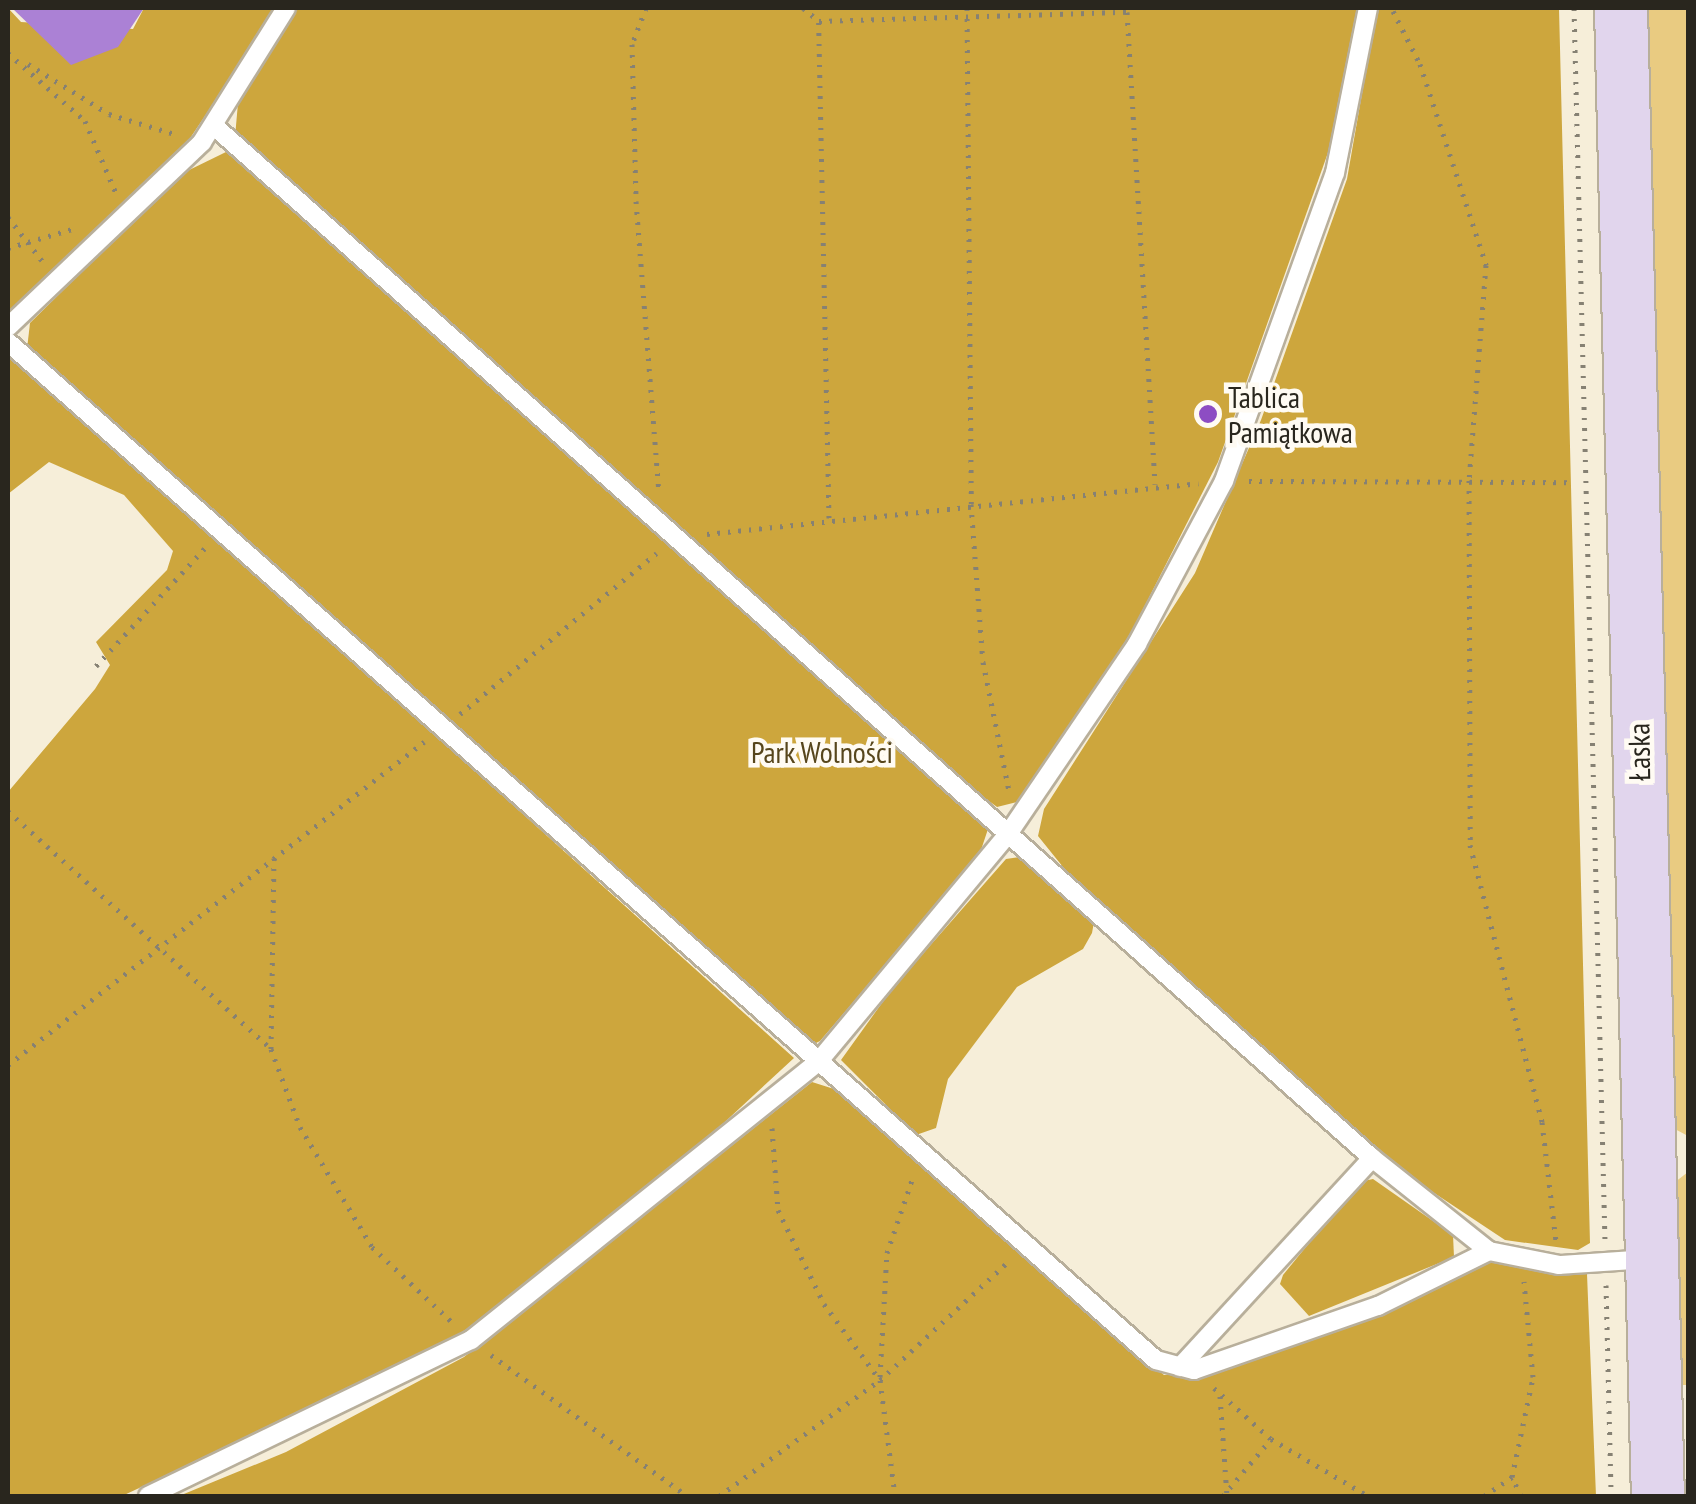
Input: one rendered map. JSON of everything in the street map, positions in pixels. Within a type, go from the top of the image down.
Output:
[{"type":"main road","name":"Łaska","points":[[1620,8],[1629,1260],[1658,1496]]},
{"type":"lane","points":[[8,327],[202,142],[286,8]]},
{"type":"lane","points":[[148,1496],[471,1340],[818,1062],[1012,829],[1138,644],[1224,482],[1335,173],[1368,8]]},
{"type":"lane","points":[[214,126],[675,538],[1012,829],[1372,1158],[1489,1252],[1558,1265],[1629,1260]]},
{"type":"lane","points":[[8,342],[1156,1360],[1187,1368],[1378,1306],[1489,1252]]},
{"type":"lane","points":[[1187,1368],[1372,1158]]},
{"type":"path","points":[[646,8],[632,44],[636,201],[660,524]]},
{"type":"path","points":[[803,8],[819,21],[1127,12],[1155,484]]},
{"type":"path","points":[[967,8],[972,504],[983,662],[1012,829]]},
{"type":"path","points":[[1391,8],[1420,64],[1486,265],[1468,480],[1470,845],[1542,1122],[1558,1265]]},
{"type":"path","points":[[1574,8],[1629,1260],[1611,1496]]},
{"type":"path","points":[[819,21],[829,518]]},
{"type":"path","points":[[8,53],[109,114],[202,142]]},
{"type":"path","points":[[8,248],[24,240],[130,214],[86,121],[19,58]]},
{"type":"path","points":[[8,217],[60,281]]},
{"type":"path","points":[[8,1065],[443,728],[675,538],[1155,484],[1574,482]]},
{"type":"path","points":[[96,666],[220,532]]},
{"type":"path","points":[[8,811],[270,1049]]},
{"type":"path","points":[[274,858],[270,1049],[300,1127],[372,1246],[471,1340],[687,1496]]},
{"type":"path","points":[[770,1100],[778,1210],[824,1304],[880,1380]]},
{"type":"path","points":[[895,1496],[880,1380],[887,1253],[922,1154]]},
{"type":"path","points":[[719,1496],[880,1380],[1023,1246]]},
{"type":"path","points":[[1521,1496],[1512,1477],[1533,1377],[1523,1258]]},
{"type":"path","points":[[1187,1368],[1271,1439],[1368,1496]]},
{"type":"path","points":[[1220,1393],[1226,1495]]},
{"type":"path","points":[[1226,1495],[1271,1439]]},
{"type":"path","points":[[1484,1496],[1512,1477]]},
{"type":"shaded area","points":[[12,8],[144,8],[118,47],[71,65]]},
{"type":"shaded area","points":[[1640,8],[1688,8],[1688,1136],[1673,1128]]},
{"type":"shaded area","points":[[1688,1172],[1688,1385],[1683,1385],[1674,1377],[1670,1186]]},
{"type":"green space","points":[[8,8],[21,22],[133,29],[144,8],[278,8],[174,162],[8,317]]},
{"type":"green space","points":[[296,8],[1360,8],[1330,147],[1218,462],[1130,635],[1017,802],[997,807],[977,792],[235,137],[238,103]]},
{"type":"green space","points":[[1377,8],[1559,8],[1590,1243],[1578,1250],[1505,1240],[1380,1157],[1084,893],[1038,836],[1044,809],[1195,573],[1261,420],[1347,179]]},
{"type":"green space","name":"Park Wolności","points":[[226,152],[988,829],[979,856],[820,1041],[810,1046],[27,349],[30,323],[181,174]]},
{"type":"green space","points":[[8,351],[794,1058],[700,1145],[454,1342],[122,1496],[8,1496],[8,792],[95,689],[110,665],[96,642],[167,570],[173,551],[124,495],[49,462],[8,494]]},
{"type":"green space","points":[[1019,857],[1094,922],[1092,933],[1083,949],[1017,987],[948,1079],[936,1128],[916,1135],[841,1060],[892,989],[1006,859]]},
{"type":"green space","points":[[812,1082],[834,1089],[1164,1375],[1224,1371],[1364,1321],[1491,1258],[1587,1274],[1596,1496],[179,1496],[286,1452],[464,1357]]},
{"type":"green space","points":[[1373,1179],[1453,1235],[1454,1257],[1309,1316],[1280,1284],[1283,1275],[1359,1182]]},
{"type":"place","name":"Tablica Pamiątkowa","points":[[1208,414]]}]
